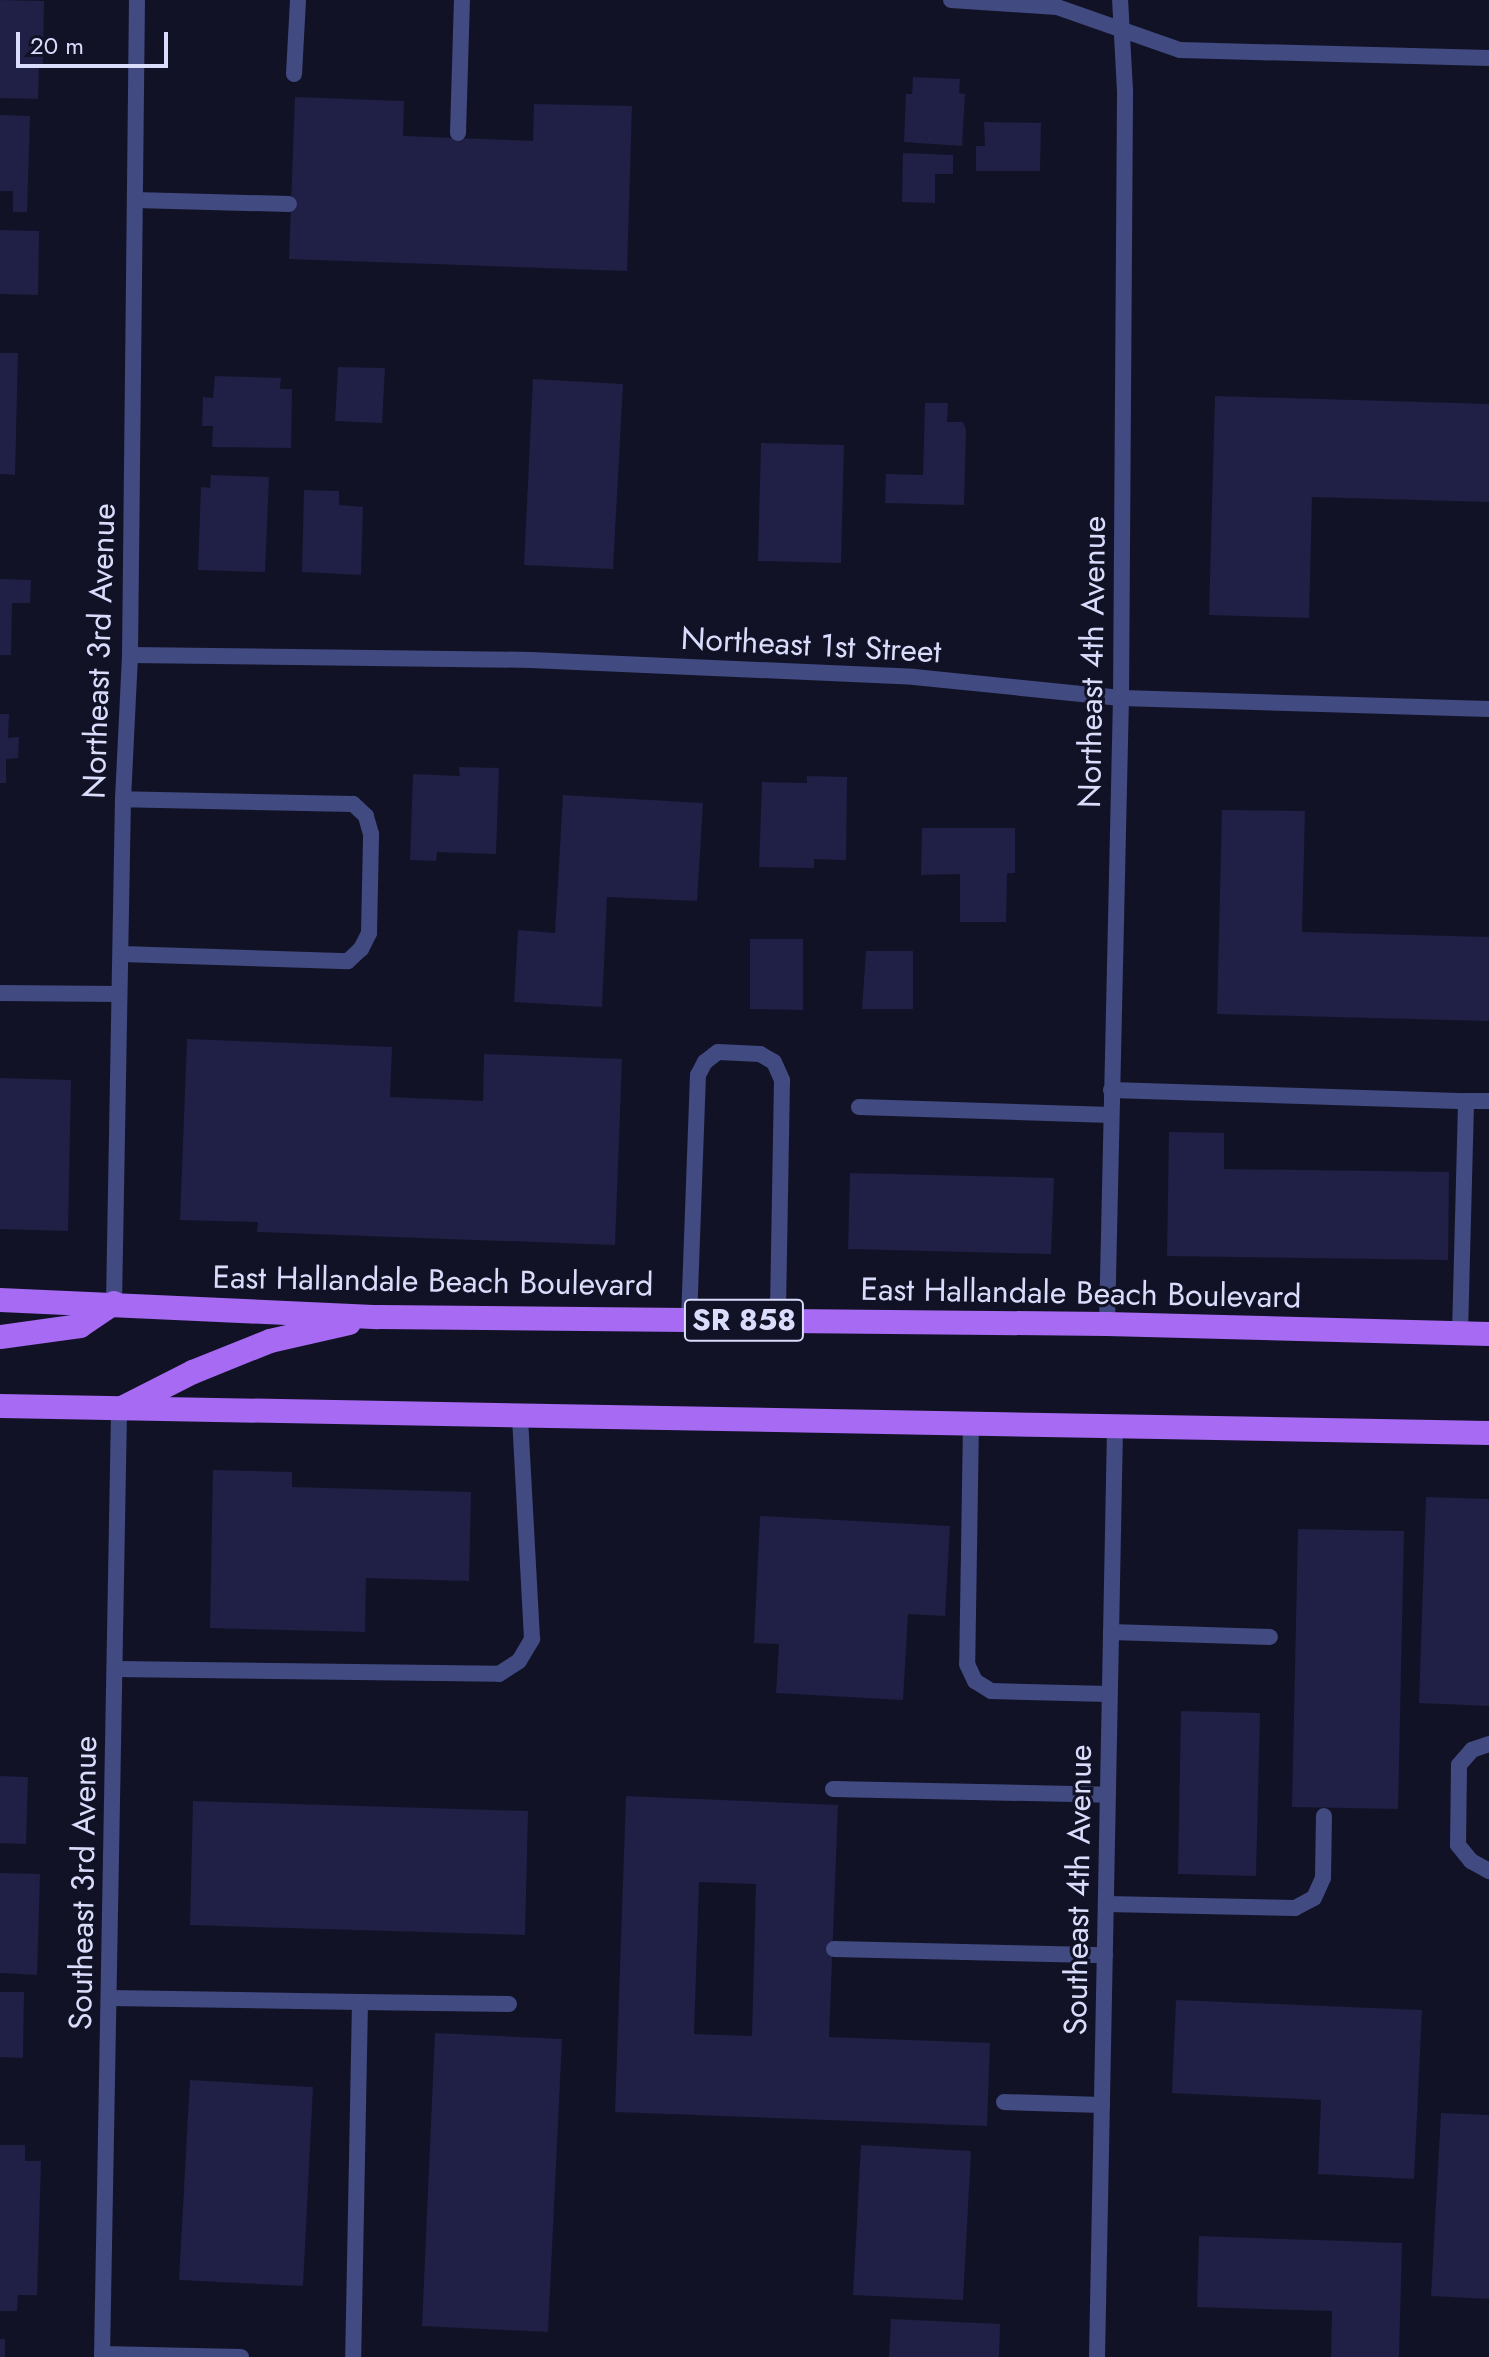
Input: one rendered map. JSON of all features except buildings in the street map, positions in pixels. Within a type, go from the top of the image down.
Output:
[{"type":"main road","name":"East Hallandale Beach Boulevard","points":[[0,1300],[379,1317],[1107,1324],[1489,1334]]},
{"type":"main road","points":[[0,1337],[80,1326],[114,1303]]},
{"type":"main road","points":[[119,1409],[193,1372],[270,1341],[379,1317]]},
{"type":"main road","points":[[0,1406],[1489,1433]]},
{"type":"street","name":"Northeast 3rd Avenue","points":[[114,1303],[123,799],[130,655],[137,0]]},
{"type":"street","points":[[294,74],[298,0]]},
{"type":"street","points":[[458,133],[462,0]]},
{"type":"street","points":[[951,0],[1057,7],[1180,50],[1489,58]]},
{"type":"street","name":"Northeast 4th Avenue","points":[[1107,1324],[1121,698],[1125,91],[1120,0]]},
{"type":"street","points":[[135,200],[289,204]]},
{"type":"street","name":"Northeast 1st Street","points":[[130,655],[531,660],[914,677],[1121,698],[1489,709]]},
{"type":"street","points":[[121,954],[348,961],[361,949],[369,933],[371,834],[366,816],[353,804],[123,799]]},
{"type":"street","points":[[0,993],[119,994]]},
{"type":"street","points":[[689,1320],[698,1075],[705,1062],[718,1052],[760,1054],[774,1062],[782,1080],[778,1321]]},
{"type":"street","points":[[1111,1090],[1489,1101]]},
{"type":"street","points":[[1460,1333],[1466,1101]]},
{"type":"street","points":[[859,1107],[1111,1115]]},
{"type":"street","name":"Southeast 3rd Avenue","points":[[102,2356],[119,1409]]},
{"type":"street","points":[[115,1669],[499,1674],[519,1661],[532,1639],[520,1414]]},
{"type":"street","points":[[971,1422],[967,1664],[975,1681],[991,1691],[1109,1694]]},
{"type":"street","name":"Southeast 4th Avenue","points":[[1097,2357],[1115,1424]]},
{"type":"street","points":[[1111,1632],[1270,1637]]},
{"type":"street","points":[[1489,1744],[1472,1750],[1459,1765],[1458,1845],[1471,1861],[1489,1871]]},
{"type":"street","points":[[833,1789],[1108,1795]]},
{"type":"street","points":[[1106,1904],[1295,1908],[1314,1898],[1323,1878],[1324,1816]]},
{"type":"street","points":[[834,1949],[1105,1955]]},
{"type":"street","points":[[109,1998],[509,2004]]},
{"type":"street","points":[[353,2357],[360,2002]]},
{"type":"street","points":[[1004,2102],[1102,2105]]},
{"type":"street","points":[[102,2356],[241,2357]]}]
